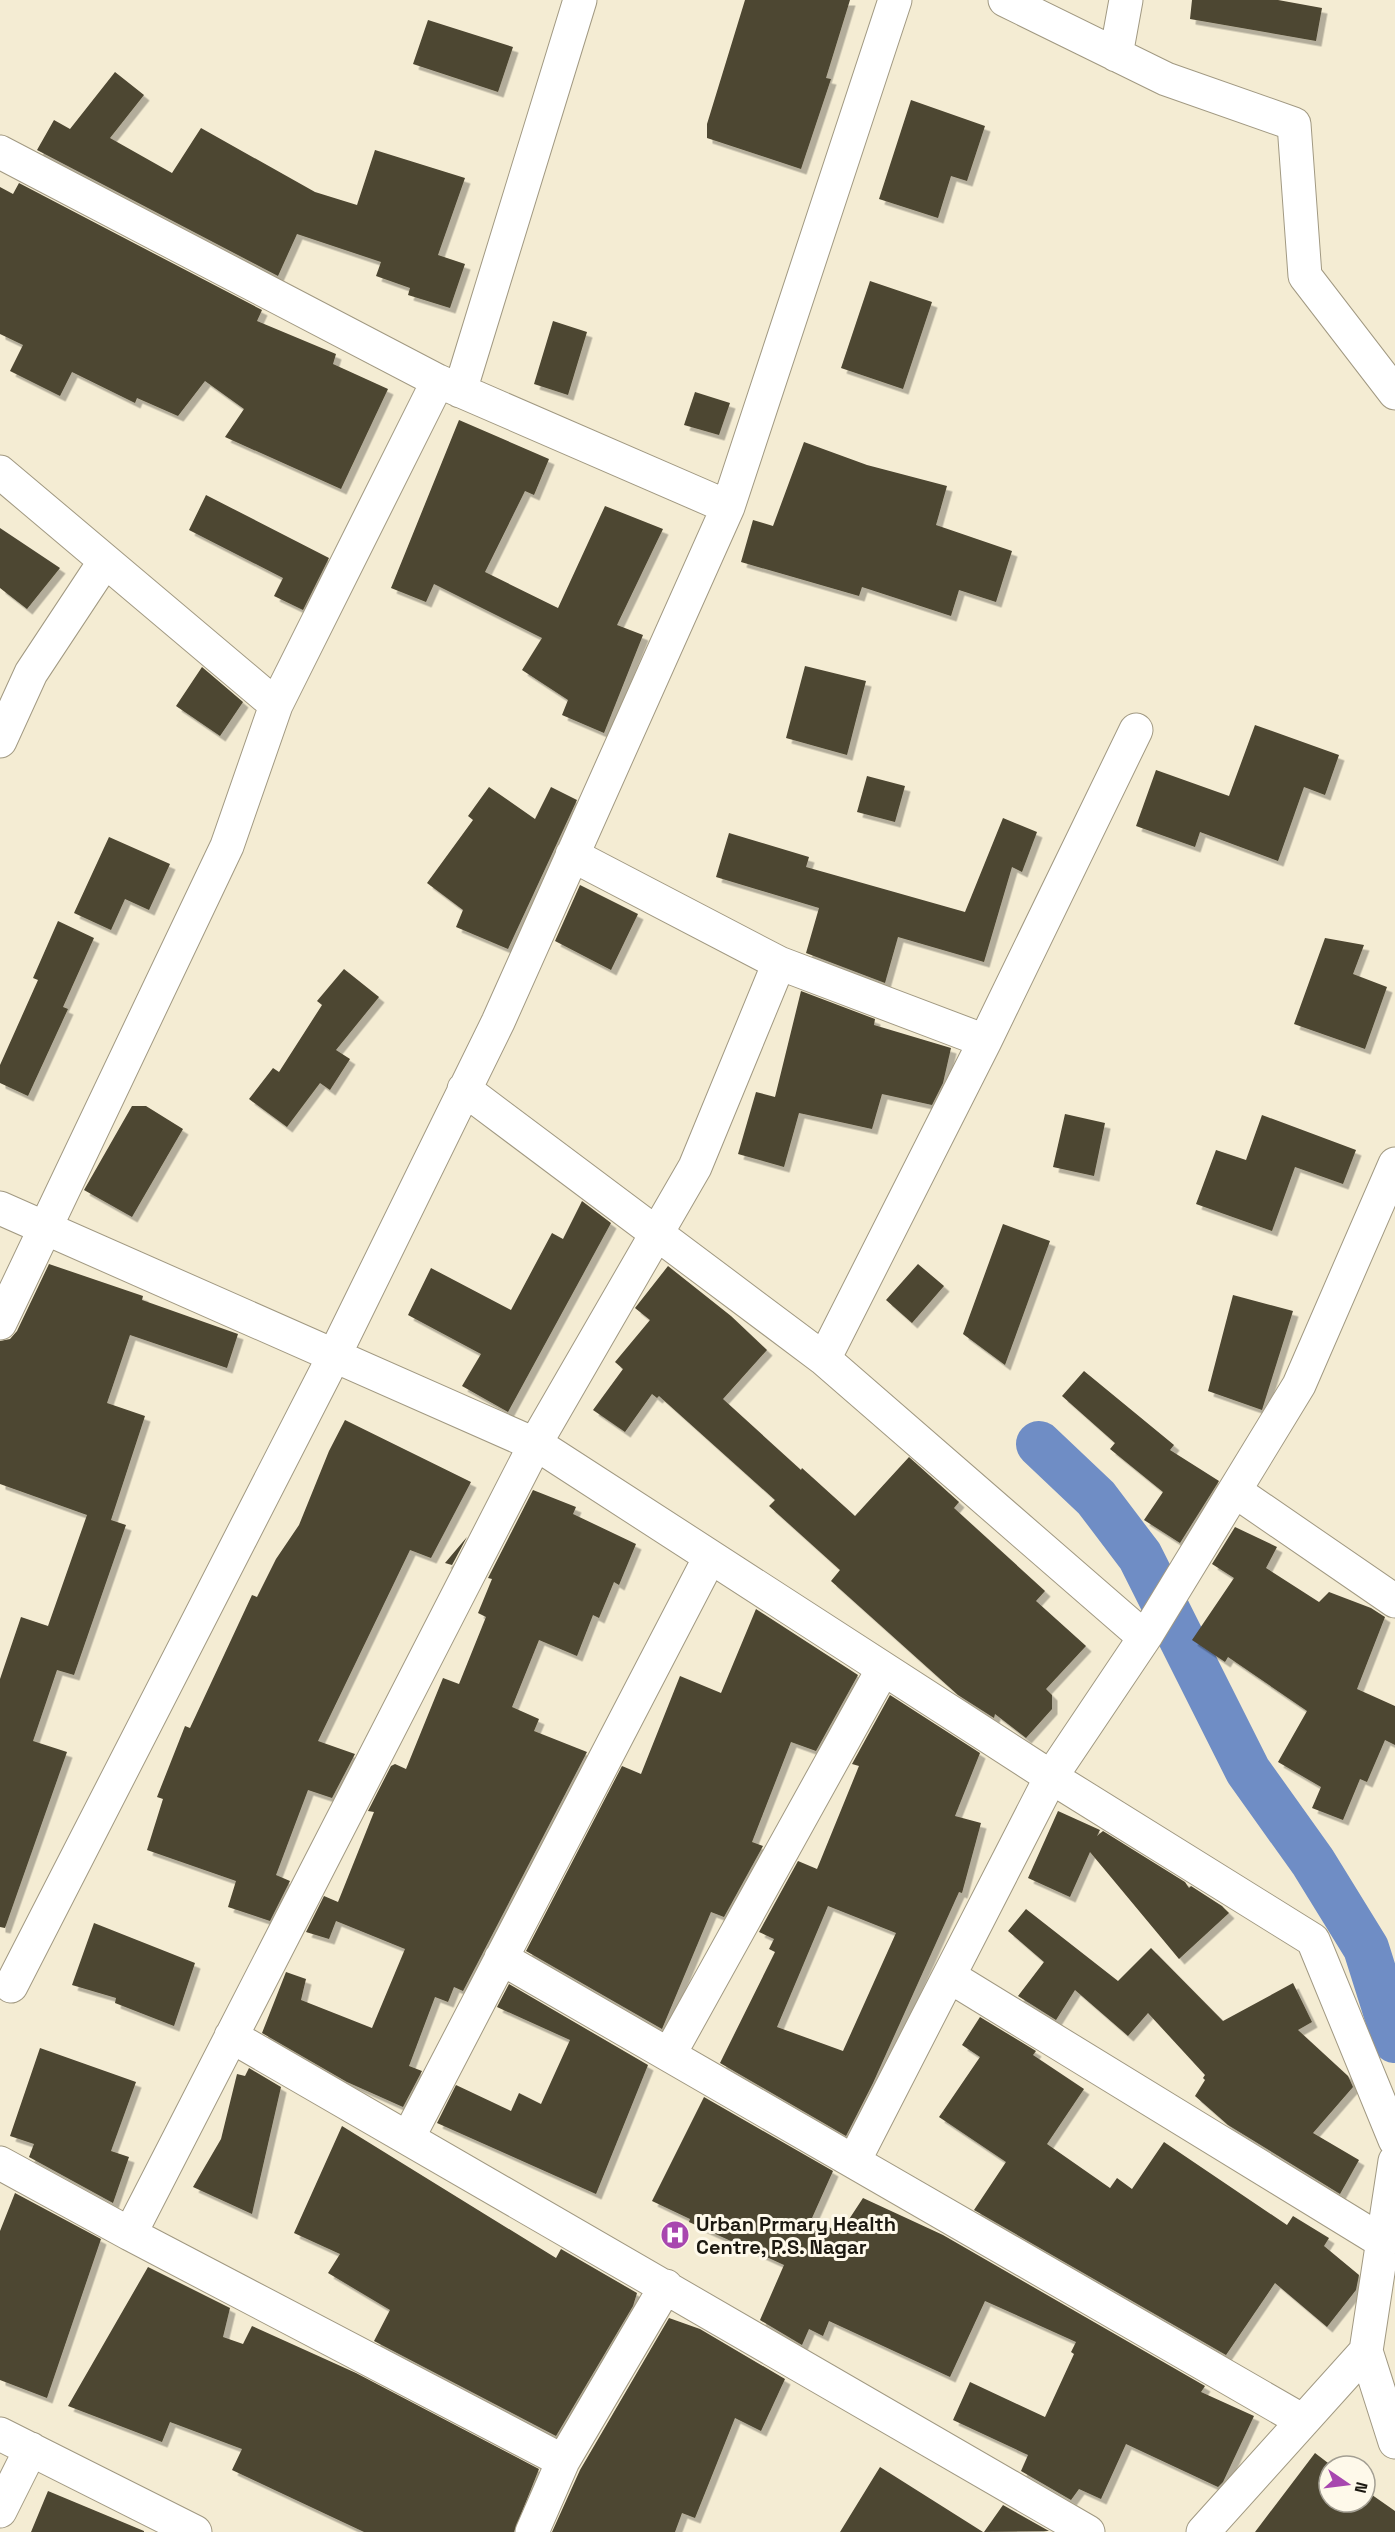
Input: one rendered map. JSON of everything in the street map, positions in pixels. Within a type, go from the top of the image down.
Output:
[{"type":"street","points":[[0,1323],[227,846],[276,705],[449,386],[580,0]]},
{"type":"street","points":[[4,1992],[334,1356],[498,1022],[728,507],[895,0]]},
{"type":"street","points":[[1005,0],[1166,79],[1294,124],[1305,276],[1395,393]]},
{"type":"street","points":[[1116,55],[1126,0]]},
{"type":"street","points":[[0,152],[449,386],[728,507]]},
{"type":"street","points":[[0,472],[276,705]]},
{"type":"street","points":[[0,741],[31,673],[105,561]]},
{"type":"street","points":[[824,1359],[985,1041],[1136,730]]},
{"type":"street","points":[[572,855],[778,963],[985,1041]]},
{"type":"street","points":[[130,2234],[535,1445],[695,1167],[778,963]]},
{"type":"street","points":[[464,1089],[824,1359],[1145,1636]]},
{"type":"street","points":[[854,2162],[1051,1777],[1145,1636],[1299,1385],[1395,1164]]},
{"type":"street","points":[[0,1208],[535,1445],[1051,1777],[1313,1940],[1395,2140]]},
{"type":"street","points":[[1229,1500],[1395,1601]]},
{"type":"street","points":[[408,2138],[710,1557]]},
{"type":"street","points":[[669,2055],[883,1669]]},
{"type":"street","points":[[501,1958],[1303,2421]]},
{"type":"street","points":[[949,1976],[1383,2242]]},
{"type":"street","points":[[231,2036],[1088,2532]]},
{"type":"street","points":[[1395,2161],[1366,2351],[1395,2442]]},
{"type":"street","points":[[0,2163],[130,2234],[562,2461]]},
{"type":"street","points":[[532,2532],[562,2461],[666,2286]]},
{"type":"street","points":[[1203,2532],[1366,2351]]},
{"type":"street","points":[[0,2434],[195,2532]]},
{"type":"street","points":[[0,2511],[31,2449]]},
{"type":"building","points":[[745,0],[850,0],[826,78],[831,79],[801,169],[707,138],[707,124]]},
{"type":"building","points":[[1192,0],[1278,0],[1322,8],[1316,41],[1190,19]]},
{"type":"building","points":[[428,20],[513,47],[498,92],[413,64]]},
{"type":"building","points":[[115,72],[144,95],[110,138],[172,173],[201,128],[315,192],[357,205],[375,150],[465,178],[438,255],[465,264],[450,308],[408,295],[410,288],[376,276],[381,262],[297,234],[278,276],[37,150],[54,120],[70,129]]},
{"type":"building","points":[[911,100],[985,126],[967,181],[951,176],[938,218],[879,199]]},
{"type":"building","points":[[19,183],[262,310],[257,321],[336,354],[333,364],[388,389],[341,489],[225,437],[244,409],[205,381],[178,416],[137,398],[135,403],[72,372],[60,396],[10,371],[23,345],[0,334],[0,187],[13,194]]},
{"type":"building","points":[[870,281],[932,302],[903,389],[841,368]]},
{"type":"building","points":[[553,321],[587,332],[568,395],[534,384]]},
{"type":"building","points":[[695,392],[730,403],[719,435],[684,425]]},
{"type":"building","points":[[459,420],[549,459],[534,495],[525,491],[485,572],[558,608],[605,506],[663,529],[617,625],[643,635],[604,733],[562,715],[568,700],[522,670],[542,638],[434,584],[426,602],[391,588]]},
{"type":"building","points":[[804,442],[867,465],[947,486],[936,525],[1012,551],[996,602],[959,590],[951,616],[862,587],[859,596],[741,562],[753,520],[773,526]]},
{"type":"building","points":[[206,495],[329,558],[303,610],[274,596],[283,578],[189,530]]},
{"type":"building","points":[[0,528],[60,568],[27,609],[0,588]]},
{"type":"building","points":[[805,666],[866,681],[847,755],[786,738]]},
{"type":"building","points":[[202,667],[243,702],[220,736],[176,706]]},
{"type":"building","points":[[1255,725],[1339,755],[1325,795],[1304,787],[1278,861],[1200,832],[1195,847],[1136,826],[1156,770],[1229,796]]},
{"type":"building","points":[[867,776],[905,786],[895,822],[857,812]]},
{"type":"building","points":[[489,787],[535,819],[551,787],[577,800],[508,949],[456,927],[463,910],[427,883],[473,820],[468,816]]},
{"type":"building","points":[[1003,818],[1037,832],[1022,872],[1012,867],[984,962],[898,937],[885,983],[806,953],[819,908],[716,877],[729,833],[809,857],[806,867],[965,912]]},
{"type":"building","points":[[109,837],[170,864],[149,910],[125,899],[111,930],[74,913]]},
{"type":"building","points":[[580,885],[638,914],[611,970],[555,941]]},
{"type":"building","points":[[58,921],[94,938],[63,1007],[68,1009],[28,1096],[0,1083],[0,1065],[38,980],[33,978]]},
{"type":"building","points":[[1325,938],[1364,945],[1353,974],[1387,987],[1365,1049],[1294,1024]]},
{"type":"building","points":[[344,969],[379,997],[336,1050],[350,1059],[330,1090],[320,1083],[287,1127],[249,1099],[273,1068],[279,1072],[322,1005],[317,1001]]},
{"type":"building","points":[[801,991],[875,1019],[874,1025],[951,1048],[943,1083],[932,1105],[882,1094],[872,1129],[799,1113],[784,1167],[738,1154],[756,1092],[775,1097]]},
{"type":"building","points":[[132,1106],[146,1106],[183,1129],[132,1217],[84,1190]]},
{"type":"building","points":[[1065,1114],[1105,1123],[1094,1176],[1053,1167]]},
{"type":"building","points":[[1262,1115],[1356,1150],[1343,1184],[1295,1167],[1272,1231],[1196,1204],[1216,1150],[1246,1160]]},
{"type":"building","points":[[582,1201],[611,1223],[508,1412],[462,1386],[481,1354],[408,1315],[431,1268],[511,1310],[552,1233],[563,1239]]},
{"type":"building","points":[[1003,1224],[1050,1241],[1005,1365],[963,1334]]},
{"type":"building","points":[[49,1264],[143,1296],[142,1300],[238,1334],[227,1368],[130,1335],[107,1403],[145,1416],[111,1520],[126,1525],[74,1675],[57,1670],[33,1741],[67,1752],[5,1928],[0,1927],[0,1679],[21,1617],[48,1626],[87,1515],[0,1484],[0,1341],[10,1339],[17,1331]]},
{"type":"building","points":[[918,1264],[944,1286],[912,1323],[886,1300]]},
{"type":"building","points":[[668,1266],[731,1316],[767,1350],[723,1399],[801,1470],[802,1468],[855,1516],[909,1457],[959,1502],[954,1508],[1045,1591],[1036,1601],[1086,1646],[1046,1689],[1052,1695],[1052,1709],[1026,1738],[995,1714],[994,1718],[958,1695],[831,1581],[840,1570],[769,1506],[775,1500],[659,1396],[657,1398],[652,1394],[625,1432],[593,1410],[623,1369],[615,1362],[650,1320],[635,1308]]},
{"type":"building","points":[[1233,1295],[1293,1311],[1262,1410],[1208,1391]]},
{"type":"building","points":[[1084,1371],[1174,1445],[1170,1450],[1219,1481],[1180,1543],[1144,1520],[1163,1492],[1110,1449],[1115,1443],[1062,1396]]},
{"type":"building","points":[[345,1420],[471,1482],[431,1558],[410,1550],[318,1741],[355,1754],[332,1798],[308,1790],[276,1875],[290,1881],[270,1921],[228,1907],[236,1881],[147,1850],[163,1799],[157,1797],[185,1726],[190,1728],[252,1595],[257,1597],[276,1559],[299,1525],[329,1451]]},
{"type":"building","points":[[533,1490],[576,1507],[573,1514],[636,1544],[619,1585],[614,1582],[599,1618],[593,1615],[577,1656],[539,1640],[512,1707],[539,1719],[534,1731],[587,1752],[463,1991],[454,1987],[448,2002],[435,1997],[409,2066],[422,2071],[403,2107],[347,2082],[262,2033],[286,1972],[306,1979],[301,2000],[372,2028],[405,1949],[336,1921],[329,1939],[306,1932],[324,1896],[338,1902],[374,1812],[368,1811],[391,1766],[395,1764],[406,1769],[443,1678],[459,1684],[486,1617],[478,1613],[492,1579],[488,1578]]},
{"type":"building","points":[[1235,1527],[1277,1547],[1266,1568],[1319,1602],[1329,1592],[1371,1608],[1385,1617],[1357,1689],[1395,1706],[1395,1745],[1385,1740],[1367,1782],[1360,1779],[1343,1820],[1312,1808],[1321,1787],[1278,1762],[1307,1711],[1228,1657],[1225,1662],[1192,1640],[1234,1578],[1212,1564]]},
{"type":"building","points":[[467,1537],[452,1565],[445,1563]]},
{"type":"building","points":[[756,1609],[858,1675],[816,1751],[791,1742],[752,1842],[763,1846],[724,1917],[711,1912],[662,2029],[526,1951],[622,1766],[641,1774],[680,1676],[721,1693]]},
{"type":"building","points":[[890,1695],[980,1753],[955,1816],[981,1823],[962,1893],[959,1892],[873,2083],[846,2136],[720,2063],[775,1952],[769,1949],[774,1939],[759,1932],[798,1861],[817,1869],[859,1766],[852,1764]],"holes":[[[828,1906],[896,1933],[843,2051],[777,2027]]]},
{"type":"building","points":[[1058,1811],[1100,1830],[1097,1836],[1103,1831],[1185,1882],[1189,1888],[1191,1886],[1222,1906],[1229,1913],[1179,1959],[1090,1852],[1070,1897],[1028,1878]]},
{"type":"building","points":[[1026,1909],[1118,1981],[1151,1948],[1223,2021],[1293,1983],[1312,2022],[1298,2030],[1348,2076],[1353,2087],[1313,2133],[1359,2160],[1340,2194],[1228,2125],[1195,2096],[1205,2080],[1203,2078],[1205,2075],[1148,2013],[1128,2036],[1075,1990],[1056,2020],[1018,1996],[1044,1962],[1008,1931]]},
{"type":"building","points":[[94,1923],[195,1963],[174,2026],[115,2003],[116,1998],[72,1985]]},
{"type":"building","points":[[509,1984],[648,2065],[596,2194],[437,2123],[456,2085],[511,2111],[519,2093],[541,2104],[570,2040],[497,2007]]},
{"type":"building","points":[[980,2017],[1036,2051],[1033,2055],[1084,2089],[1047,2144],[1110,2188],[1117,2178],[1132,2189],[1164,2142],[1287,2225],[1293,2216],[1329,2238],[1324,2246],[1359,2275],[1356,2290],[1327,2327],[1275,2283],[1226,2355],[974,2210],[1006,2162],[939,2117],[980,2057],[962,2045]]},
{"type":"building","points":[[40,2048],[136,2082],[111,2151],[129,2157],[113,2203],[29,2157],[34,2144],[10,2136]]},
{"type":"building","points":[[249,2068],[281,2087],[252,2214],[193,2187],[221,2139],[237,2074],[245,2076]]},
{"type":"building","points":[[704,2097],[833,2171],[812,2218],[840,2233],[863,2198],[943,2235],[1205,2386],[1201,2392],[1254,2416],[1223,2482],[1218,2487],[1126,2444],[1101,2499],[1079,2489],[1071,2500],[1021,2471],[1028,2455],[953,2420],[970,2382],[1045,2417],[1074,2354],[1071,2352],[1076,2342],[985,2301],[950,2377],[829,2321],[823,2336],[809,2329],[802,2345],[760,2320],[784,2265],[689,2222],[690,2219],[652,2201]]},
{"type":"building","points":[[342,2126],[556,2258],[561,2249],[637,2293],[633,2306],[556,2436],[374,2341],[390,2310],[328,2273],[340,2254],[294,2233]]},
{"type":"building","points":[[15,2193],[101,2239],[47,2398],[0,2380],[0,2231]]},
{"type":"building","points":[[148,2267],[230,2308],[223,2337],[243,2344],[252,2326],[356,2373],[539,2469],[514,2532],[364,2532],[232,2470],[242,2449],[170,2422],[162,2442],[68,2406]]},
{"type":"building","points":[[669,2318],[700,2329],[785,2379],[761,2431],[735,2418],[695,2518],[682,2513],[675,2532],[552,2532],[580,2470]]},
{"type":"building","points":[[1315,2453],[1317,2455],[1317,2514],[1377,2514],[1377,2498],[1395,2511],[1395,2532],[1255,2532]]},
{"type":"building","points":[[880,2467],[983,2532],[840,2532]]},
{"type":"building","points":[[48,2491],[144,2531],[144,2532],[31,2532]]},
{"type":"building","points":[[1003,2505],[1049,2531],[984,2532]]},
{"type":"waterway","points":[[1039,1444],[1096,1498],[1140,1556],[1248,1771],[1313,1862],[1366,1948],[1395,2040]]},
{"type":"place","name":"Urban Prmary Health Centre, P.S. Nagar","points":[[675,2235]]}]
